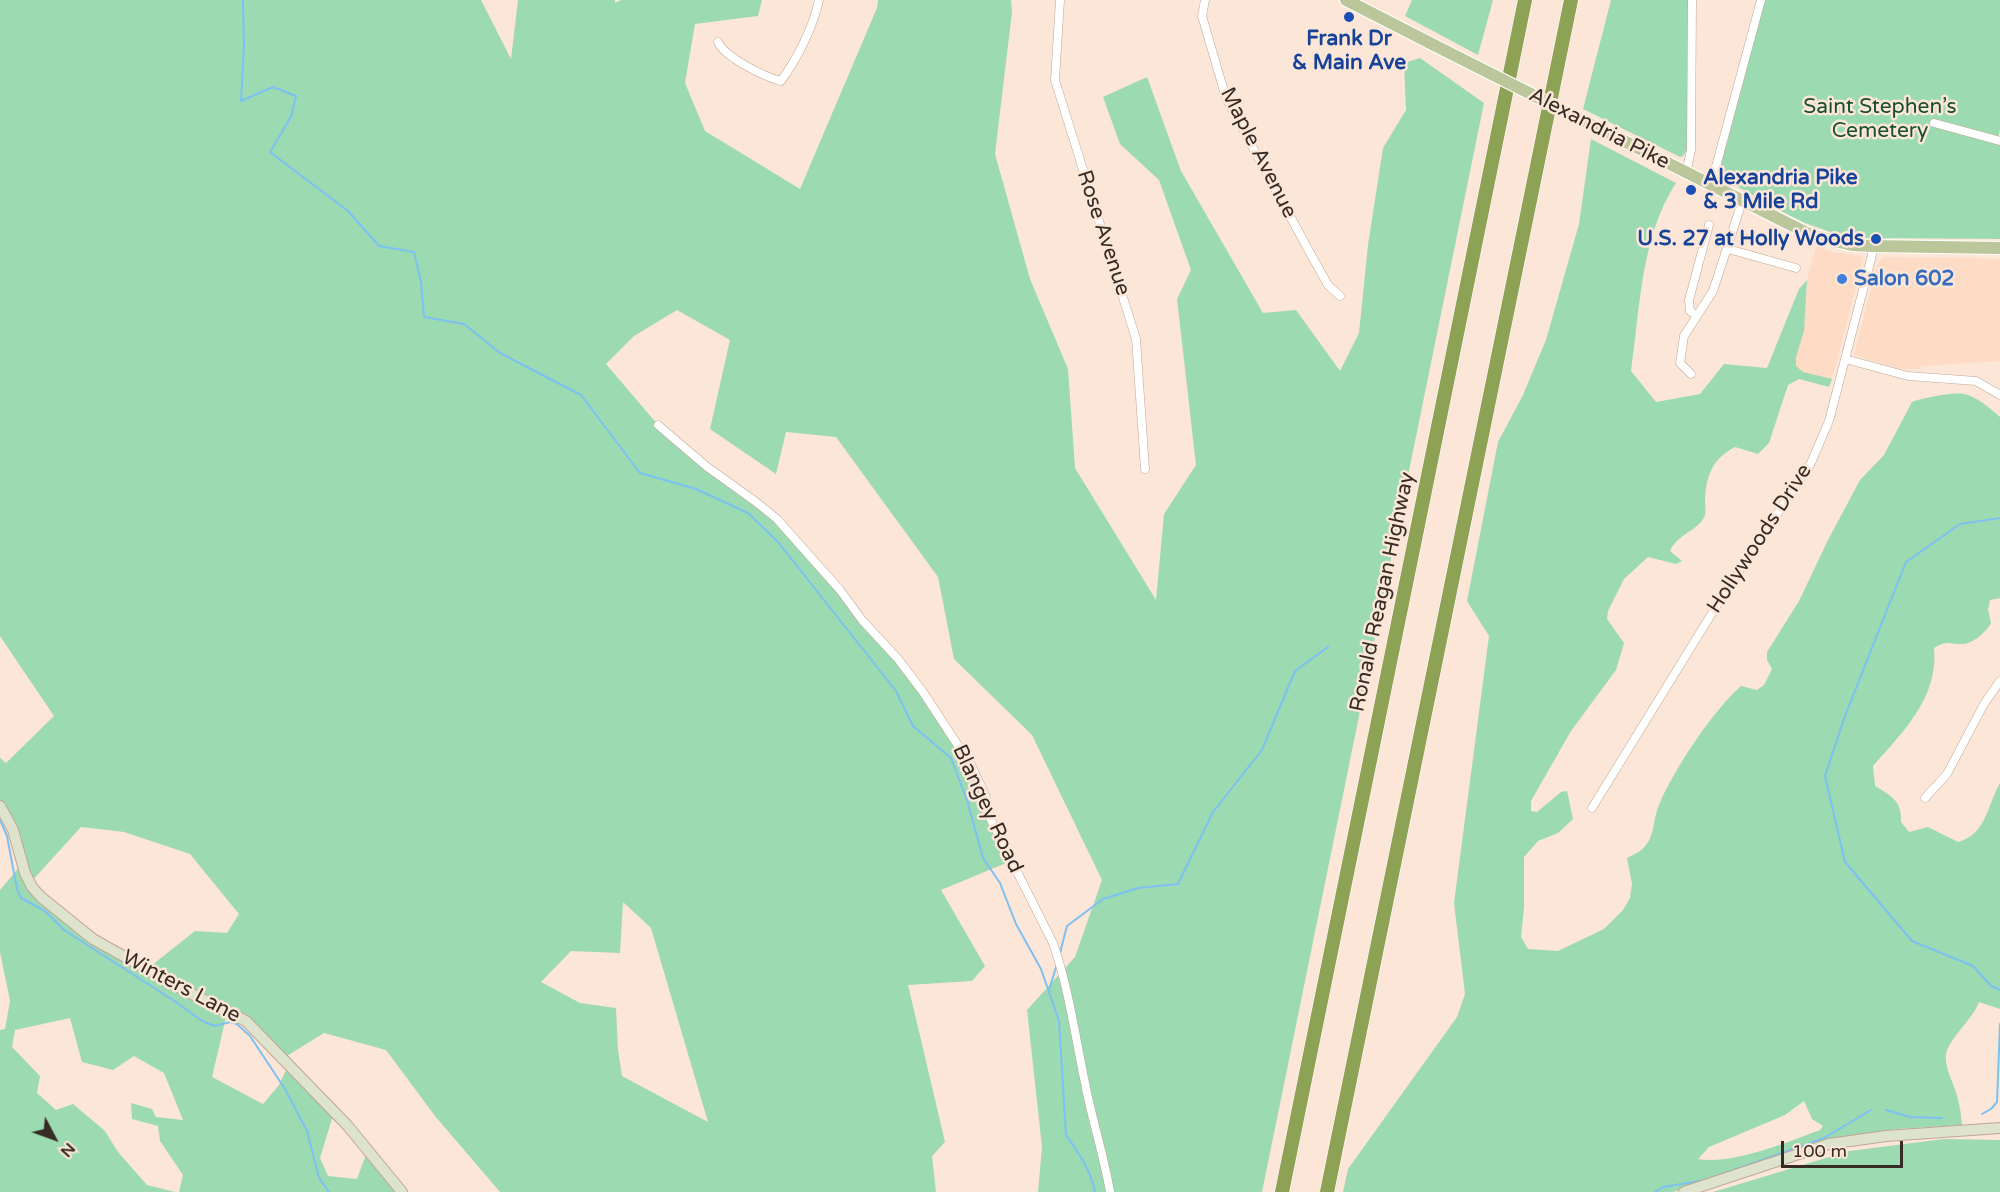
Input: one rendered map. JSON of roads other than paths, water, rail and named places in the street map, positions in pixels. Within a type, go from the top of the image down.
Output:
[{"type":"highway","name":"Ronald Reagan Highway","points":[[1281,1192],[1525,0]]},
{"type":"highway","points":[[1327,1192],[1571,0]]},
{"type":"main road","name":"Alexandria Pike","points":[[1346,0],[1811,235],[1852,245],[2000,248]]},
{"type":"street","points":[[718,42],[720,49],[729,55],[781,81],[808,32],[819,0]]},
{"type":"street","name":"Rose Avenue","points":[[1060,0],[1054,74],[1056,87],[1136,339],[1145,469]]},
{"type":"street","name":"Maple Avenue","points":[[1205,0],[1202,16],[1226,98],[1313,260],[1328,285],[1340,296]]},
{"type":"street","points":[[1686,173],[1691,150],[1692,0]]},
{"type":"street","points":[[1712,185],[1761,0]]},
{"type":"street","points":[[1934,123],[2000,141]]},
{"type":"street","points":[[1691,374],[1680,363],[1685,333],[1709,297],[1728,249],[1742,202]]},
{"type":"street","points":[[1697,315],[1690,311],[1688,306],[1709,225]]},
{"type":"street","name":"Hollywoods Drive","points":[[1592,808],[1725,591],[1811,463],[1828,421],[1872,255],[1872,246]]},
{"type":"street","points":[[1728,249],[1796,268]]},
{"type":"street","points":[[1692,293],[1700,297],[1709,297]]},
{"type":"street","points":[[1845,359],[1908,376],[1976,381],[2000,395]]},
{"type":"street","name":"Blangey Road","points":[[658,425],[706,466],[756,502],[789,532],[840,590],[862,620],[898,659],[962,750],[985,795],[991,820],[1053,943],[1067,990],[1089,1103],[1110,1192]]},
{"type":"street","points":[[1925,798],[1947,774],[1984,704],[2000,681]]},
{"type":"street","name":"Winters Lane","points":[[0,807],[13,830],[25,873],[32,887],[41,897],[93,939],[246,1022],[347,1125],[402,1192]]},
{"type":"street","points":[[1684,1192],[1829,1144],[1886,1136],[2000,1128]]},
{"type":"waterway","points":[[243,0],[244,46],[241,101],[273,87],[296,96],[291,117],[270,152],[348,211],[379,246],[414,252],[421,282],[424,317],[464,324],[500,353],[581,395],[640,473],[696,489],[748,513],[778,542],[896,691],[913,726],[951,758],[967,800],[983,858],[1000,883],[1016,924],[1041,969],[1059,1021],[1066,1135],[1080,1155],[1095,1192]]},
{"type":"waterway","points":[[2000,518],[1960,524],[1906,562],[1845,716],[1825,776],[1845,862],[1912,941],[1973,966],[1991,986],[2000,990]]},
{"type":"waterway","points":[[1060,953],[1067,926],[1103,899],[1138,888],[1178,884],[1213,812],[1262,750],[1295,671],[1328,647]]},
{"type":"waterway","points":[[0,820],[7,836],[17,889],[21,898],[45,911],[64,930],[202,1021],[215,1026],[230,1022],[237,1024],[250,1036],[285,1089],[307,1131],[319,1178],[329,1192]]},
{"type":"waterway","points":[[1049,990],[1057,964]]},
{"type":"waterway","points":[[1982,1114],[1997,1102],[2000,1024]]},
{"type":"waterway","points":[[1714,1177],[1824,1138],[1871,1110]]},
{"type":"waterway","points":[[1886,1110],[1910,1117],[1942,1118]]},
{"type":"waterway","points":[[1655,1192],[1663,1187],[1700,1181]]},
{"type":"place","name":"Frank Dr & Main Ave","points":[[1349,17]]},
{"type":"place","name":"Alexandria Pike & 3 Mile Rd","points":[[1691,190]]},
{"type":"place","name":"U.S. 27 at Holly Woods","points":[[1876,239]]},
{"type":"place","name":"Salon 602","points":[[1842,279]]},
{"type":"park label","name":"Saint Stephen’s Cemetery","points":[[1880,119]]}]
